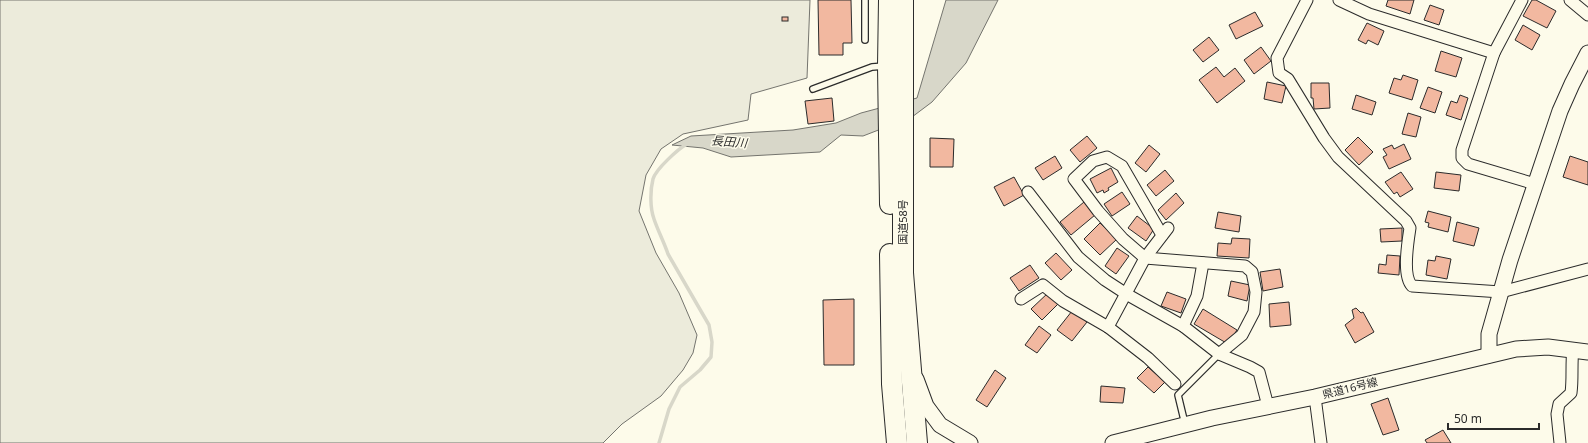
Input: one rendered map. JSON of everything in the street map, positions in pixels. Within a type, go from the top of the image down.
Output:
[{"type":"highway","name":"国道58号","points":[[889,0],[895,66],[903,273],[917,443]]},
{"type":"highway","name":"国道58号","points":[[895,66],[903,0]]},
{"type":"highway","name":"国道58号","points":[[897,128],[890,304],[892,392],[897,443]]},
{"type":"main road","points":[[1489,355],[1489,334],[1510,260],[1560,111],[1588,53]]},
{"type":"main road","name":"県道16号線","points":[[1113,443],[1185,424],[1315,397],[1516,349],[1573,349],[1588,352]]},
{"type":"main road","points":[[910,363],[926,406],[933,416],[940,425],[970,443]]},
{"type":"street","points":[[1307,0],[1277,58],[1279,73],[1288,79],[1324,138],[1338,157],[1406,221],[1410,228],[1407,247],[1407,279],[1412,286],[1501,292],[1588,269]]},
{"type":"street","points":[[1339,0],[1369,14],[1494,53]]},
{"type":"street","points":[[1522,0],[1494,53],[1462,150],[1462,158],[1468,164],[1535,184]]},
{"type":"street","points":[[1570,0],[1588,15]]},
{"type":"street","points":[[1108,327],[1145,258],[1165,231],[1122,166],[1107,157],[1093,161],[1074,179],[1123,239],[1145,258],[1246,266],[1252,272],[1256,292],[1254,312],[1242,335],[1219,354]]},
{"type":"street","points":[[1028,192],[1078,257],[1105,280],[1125,294],[1183,326],[1219,354],[1250,366],[1259,372],[1268,406]]},
{"type":"street","points":[[1183,326],[1196,296],[1203,263]]},
{"type":"street","points":[[1021,299],[1043,285],[1063,301],[1108,327],[1148,358],[1175,384]]},
{"type":"street","points":[[1560,443],[1557,414],[1559,404],[1571,393],[1573,379],[1571,361],[1573,349]]},
{"type":"street","points":[[1315,397],[1321,443]]},
{"type":"lane","points":[[865,0],[865,40]]},
{"type":"lane","points":[[813,89],[872,67],[895,66]]},
{"type":"lane","points":[[1185,424],[1178,395],[1219,354]]},
{"type":"shaded area","points":[[0,0],[810,0],[807,78],[751,94],[748,120],[683,134],[661,149],[646,175],[639,211],[656,253],[679,293],[697,335],[693,353],[683,370],[661,396],[622,424],[603,443],[0,443]]},
{"type":"water","points":[[946,0],[998,0],[966,63],[932,102],[912,117],[863,136],[841,135],[820,152],[731,157],[703,148],[672,145],[691,136],[793,130],[836,123],[861,113],[917,98]]},
{"type":"building","points":[[818,0],[851,0],[852,43],[843,43],[843,55],[819,55]]},
{"type":"building","points":[[1388,0],[1414,0],[1410,14],[1386,6]]},
{"type":"building","points":[[1532,0],[1536,0],[1556,11],[1547,28],[1523,16]]},
{"type":"building","points":[[1430,5],[1444,10],[1439,25],[1424,20]]},
{"type":"building","points":[[1255,12],[1263,26],[1236,39],[1229,25]]},
{"type":"building","points":[[782,17],[788,17],[788,21],[782,21]]},
{"type":"building","points":[[1367,23],[1384,31],[1378,45],[1368,40],[1366,44],[1358,40]]},
{"type":"building","points":[[1523,25],[1540,35],[1532,50],[1515,40]]},
{"type":"building","points":[[1209,37],[1219,50],[1203,62],[1193,50]]},
{"type":"building","points":[[1261,47],[1271,61],[1254,74],[1244,60]]},
{"type":"building","points":[[1441,51],[1462,58],[1456,77],[1435,71]]},
{"type":"building","points":[[1216,67],[1224,77],[1235,68],[1245,81],[1217,103],[1199,80]]},
{"type":"building","points":[[1403,75],[1418,80],[1412,100],[1389,93],[1394,78],[1401,80]]},
{"type":"building","points":[[1267,82],[1286,86],[1282,103],[1264,99]]},
{"type":"building","points":[[1311,83],[1329,83],[1330,108],[1314,109],[1313,98],[1311,98]]},
{"type":"building","points":[[1428,87],[1442,92],[1435,113],[1420,108]]},
{"type":"building","points":[[1356,95],[1376,102],[1372,115],[1352,109]]},
{"type":"building","points":[[1460,95],[1468,98],[1461,120],[1446,115],[1451,101],[1457,103]]},
{"type":"building","points":[[832,98],[834,121],[808,124],[805,101]]},
{"type":"building","points":[[1408,113],[1421,117],[1416,137],[1402,134]]},
{"type":"building","points":[[1087,136],[1097,148],[1080,162],[1070,150]]},
{"type":"building","points":[[1358,137],[1373,152],[1359,165],[1345,150]]},
{"type":"building","points":[[930,138],[954,139],[953,167],[930,167]]},
{"type":"building","points":[[1404,144],[1411,159],[1389,169],[1383,157],[1387,155],[1383,149],[1392,145],[1394,149]]},
{"type":"building","points":[[1149,145],[1160,154],[1146,172],[1135,163]]},
{"type":"building","points":[[1055,156],[1062,168],[1043,180],[1035,168]]},
{"type":"building","points":[[1570,156],[1588,162],[1588,185],[1563,177]]},
{"type":"building","points":[[1111,168],[1118,182],[1108,188],[1109,190],[1104,193],[1103,190],[1097,193],[1090,179]]},
{"type":"building","points":[[1165,170],[1174,181],[1156,196],[1147,185]]},
{"type":"building","points":[[1401,172],[1413,189],[1400,197],[1397,192],[1394,194],[1385,182]]},
{"type":"building","points":[[1436,172],[1461,175],[1459,191],[1434,188]]},
{"type":"building","points":[[1014,177],[1024,195],[1004,206],[994,187]]},
{"type":"building","points":[[1122,192],[1130,204],[1112,216],[1104,204]]},
{"type":"building","points":[[1176,193],[1184,203],[1166,220],[1158,210]]},
{"type":"building","points":[[1084,202],[1095,215],[1071,235],[1060,222]]},
{"type":"building","points":[[1428,211],[1451,217],[1448,232],[1428,227],[1429,223],[1425,222]]},
{"type":"building","points":[[1218,212],[1241,216],[1239,232],[1215,228]]},
{"type":"building","points":[[1137,216],[1154,229],[1146,241],[1128,228]]},
{"type":"building","points":[[1457,222],[1479,228],[1474,246],[1453,241]]},
{"type":"building","points":[[1100,223],[1117,239],[1100,255],[1084,239]]},
{"type":"building","points":[[1402,228],[1402,241],[1381,242],[1380,229]]},
{"type":"building","points":[[1232,238],[1250,239],[1249,258],[1217,256],[1218,243],[1231,244]]},
{"type":"building","points":[[1117,248],[1129,256],[1116,274],[1105,266]]},
{"type":"building","points":[[1056,253],[1072,270],[1061,280],[1045,263]]},
{"type":"building","points":[[1387,255],[1400,256],[1399,275],[1378,273],[1379,264],[1386,265]]},
{"type":"building","points":[[1436,256],[1451,259],[1447,279],[1426,275],[1428,260],[1435,261]]},
{"type":"building","points":[[1030,265],[1039,278],[1019,291],[1010,278]]},
{"type":"building","points":[[1280,269],[1283,287],[1263,291],[1260,272]]},
{"type":"building","points":[[1231,281],[1250,285],[1247,301],[1228,296]]},
{"type":"building","points":[[1049,292],[1059,303],[1042,320],[1031,309]]},
{"type":"building","points":[[1167,292],[1186,299],[1181,313],[1161,306]]},
{"type":"building","points":[[854,299],[854,365],[824,365],[823,300]]},
{"type":"building","points":[[1289,302],[1291,325],[1270,327],[1269,304]]},
{"type":"building","points":[[1356,308],[1361,313],[1363,312],[1374,332],[1355,343],[1345,325],[1354,318],[1352,310]]},
{"type":"building","points":[[1203,309],[1237,330],[1228,344],[1194,324]]},
{"type":"building","points":[[1072,311],[1087,322],[1072,341],[1057,330]]},
{"type":"building","points":[[1039,326],[1051,335],[1037,353],[1025,345]]},
{"type":"building","points":[[1148,367],[1165,382],[1154,393],[1137,378]]},
{"type":"building","points":[[995,370],[1006,378],[987,407],[976,400]]},
{"type":"building","points":[[1101,386],[1125,388],[1123,403],[1100,402]]},
{"type":"building","points":[[1388,398],[1399,430],[1383,435],[1371,404]]},
{"type":"building","points":[[1443,430],[1451,443],[1427,443],[1425,440]]},
{"type":"waterway","name":"長田川","points":[[659,443],[669,409],[680,387],[700,370],[711,357],[712,342],[709,325],[668,254],[654,219],[651,205],[651,189],[655,175],[678,150],[687,144]]}]
